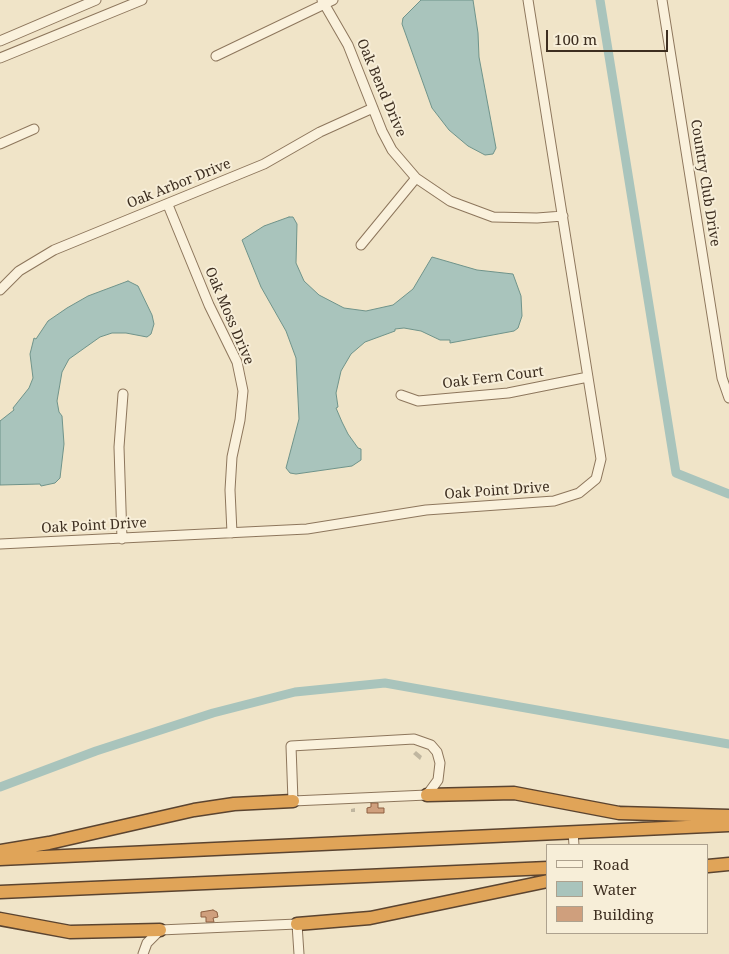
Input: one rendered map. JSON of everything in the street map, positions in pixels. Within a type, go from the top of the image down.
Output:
[{"type":"highway","points":[[427,795],[514,793],[619,812],[729,816]]},
{"type":"highway","points":[[0,851],[49,843],[194,810],[234,804],[293,801]]},
{"type":"highway","points":[[0,859],[574,839],[729,825]]},
{"type":"highway","points":[[709,862],[729,862]]},
{"type":"highway","points":[[709,866],[729,862]]},
{"type":"highway","points":[[0,892],[546,868]]},
{"type":"highway","points":[[297,924],[370,918],[546,881]]},
{"type":"highway","points":[[0,919],[70,932],[160,930]]},
{"type":"street","points":[[0,41],[96,0]]},
{"type":"street","points":[[0,58],[142,0]]},
{"type":"street","points":[[216,56],[323,2],[333,0]]},
{"type":"street","name":"Oak Point Drive","points":[[0,544],[307,530],[426,510],[554,501],[578,493],[596,479],[601,459],[528,0]]},
{"type":"street","name":"Country Club Drive","points":[[662,0],[722,378],[729,398]]},
{"type":"street","name":"Oak Bend Drive","points":[[323,2],[348,45],[372,108],[392,150],[416,178],[450,201],[493,216],[513,218],[563,216]]},
{"type":"street","name":"Oak Arbor Drive","points":[[1,289],[19,271],[54,250],[264,164],[320,132],[372,108]]},
{"type":"street","points":[[0,144],[34,129]]},
{"type":"street","points":[[361,245],[416,178]]},
{"type":"street","name":"Oak Moss Drive","points":[[168,204],[209,305],[237,362],[243,391],[240,420],[232,457],[230,490],[232,532]]},
{"type":"street","name":"Oak Fern Court","points":[[401,396],[418,401],[490,395],[588,377]]},
{"type":"street","points":[[122,539],[119,447],[123,394]]},
{"type":"street","points":[[405,740],[431,745],[437,752],[441,771],[438,780],[427,795],[293,801],[291,746],[405,740]]},
{"type":"street","points":[[143,954],[147,943],[160,930],[297,924],[299,954]]},
{"type":"water","points":[[421,0],[473,0],[478,33],[479,57],[496,148],[493,154],[485,155],[468,146],[449,130],[432,108],[402,24],[403,18]]},
{"type":"water","points":[[293,217],[297,224],[296,263],[304,281],[319,295],[344,308],[366,311],[393,305],[413,289],[432,257],[477,270],[513,274],[521,296],[522,316],[518,328],[514,331],[450,343],[450,340],[440,340],[421,331],[404,328],[395,329],[395,331],[365,342],[351,354],[341,371],[336,393],[338,407],[336,408],[348,434],[358,448],[361,449],[361,460],[352,466],[296,474],[290,473],[286,468],[299,419],[296,358],[286,331],[261,287],[242,240],[264,226]]},
{"type":"water","points":[[128,281],[138,286],[152,315],[154,324],[151,334],[147,337],[126,333],[112,333],[100,337],[69,359],[62,372],[57,401],[59,412],[62,416],[64,444],[60,478],[55,483],[41,486],[40,484],[0,485],[0,421],[14,410],[13,408],[29,388],[33,378],[30,354],[34,338],[36,339],[48,321],[67,308],[88,296]]},
{"type":"building","points":[[371,803],[378,803],[378,808],[384,808],[384,813],[367,813],[367,808],[371,807]]},
{"type":"building","points":[[213,910],[217,912],[218,917],[213,918],[214,922],[206,922],[206,917],[201,917],[201,912]]},
{"type":"waterway","points":[[600,0],[676,473],[729,494]]},
{"type":"waterway","points":[[0,787],[96,751],[213,713],[295,692],[385,683],[729,744]]}]
